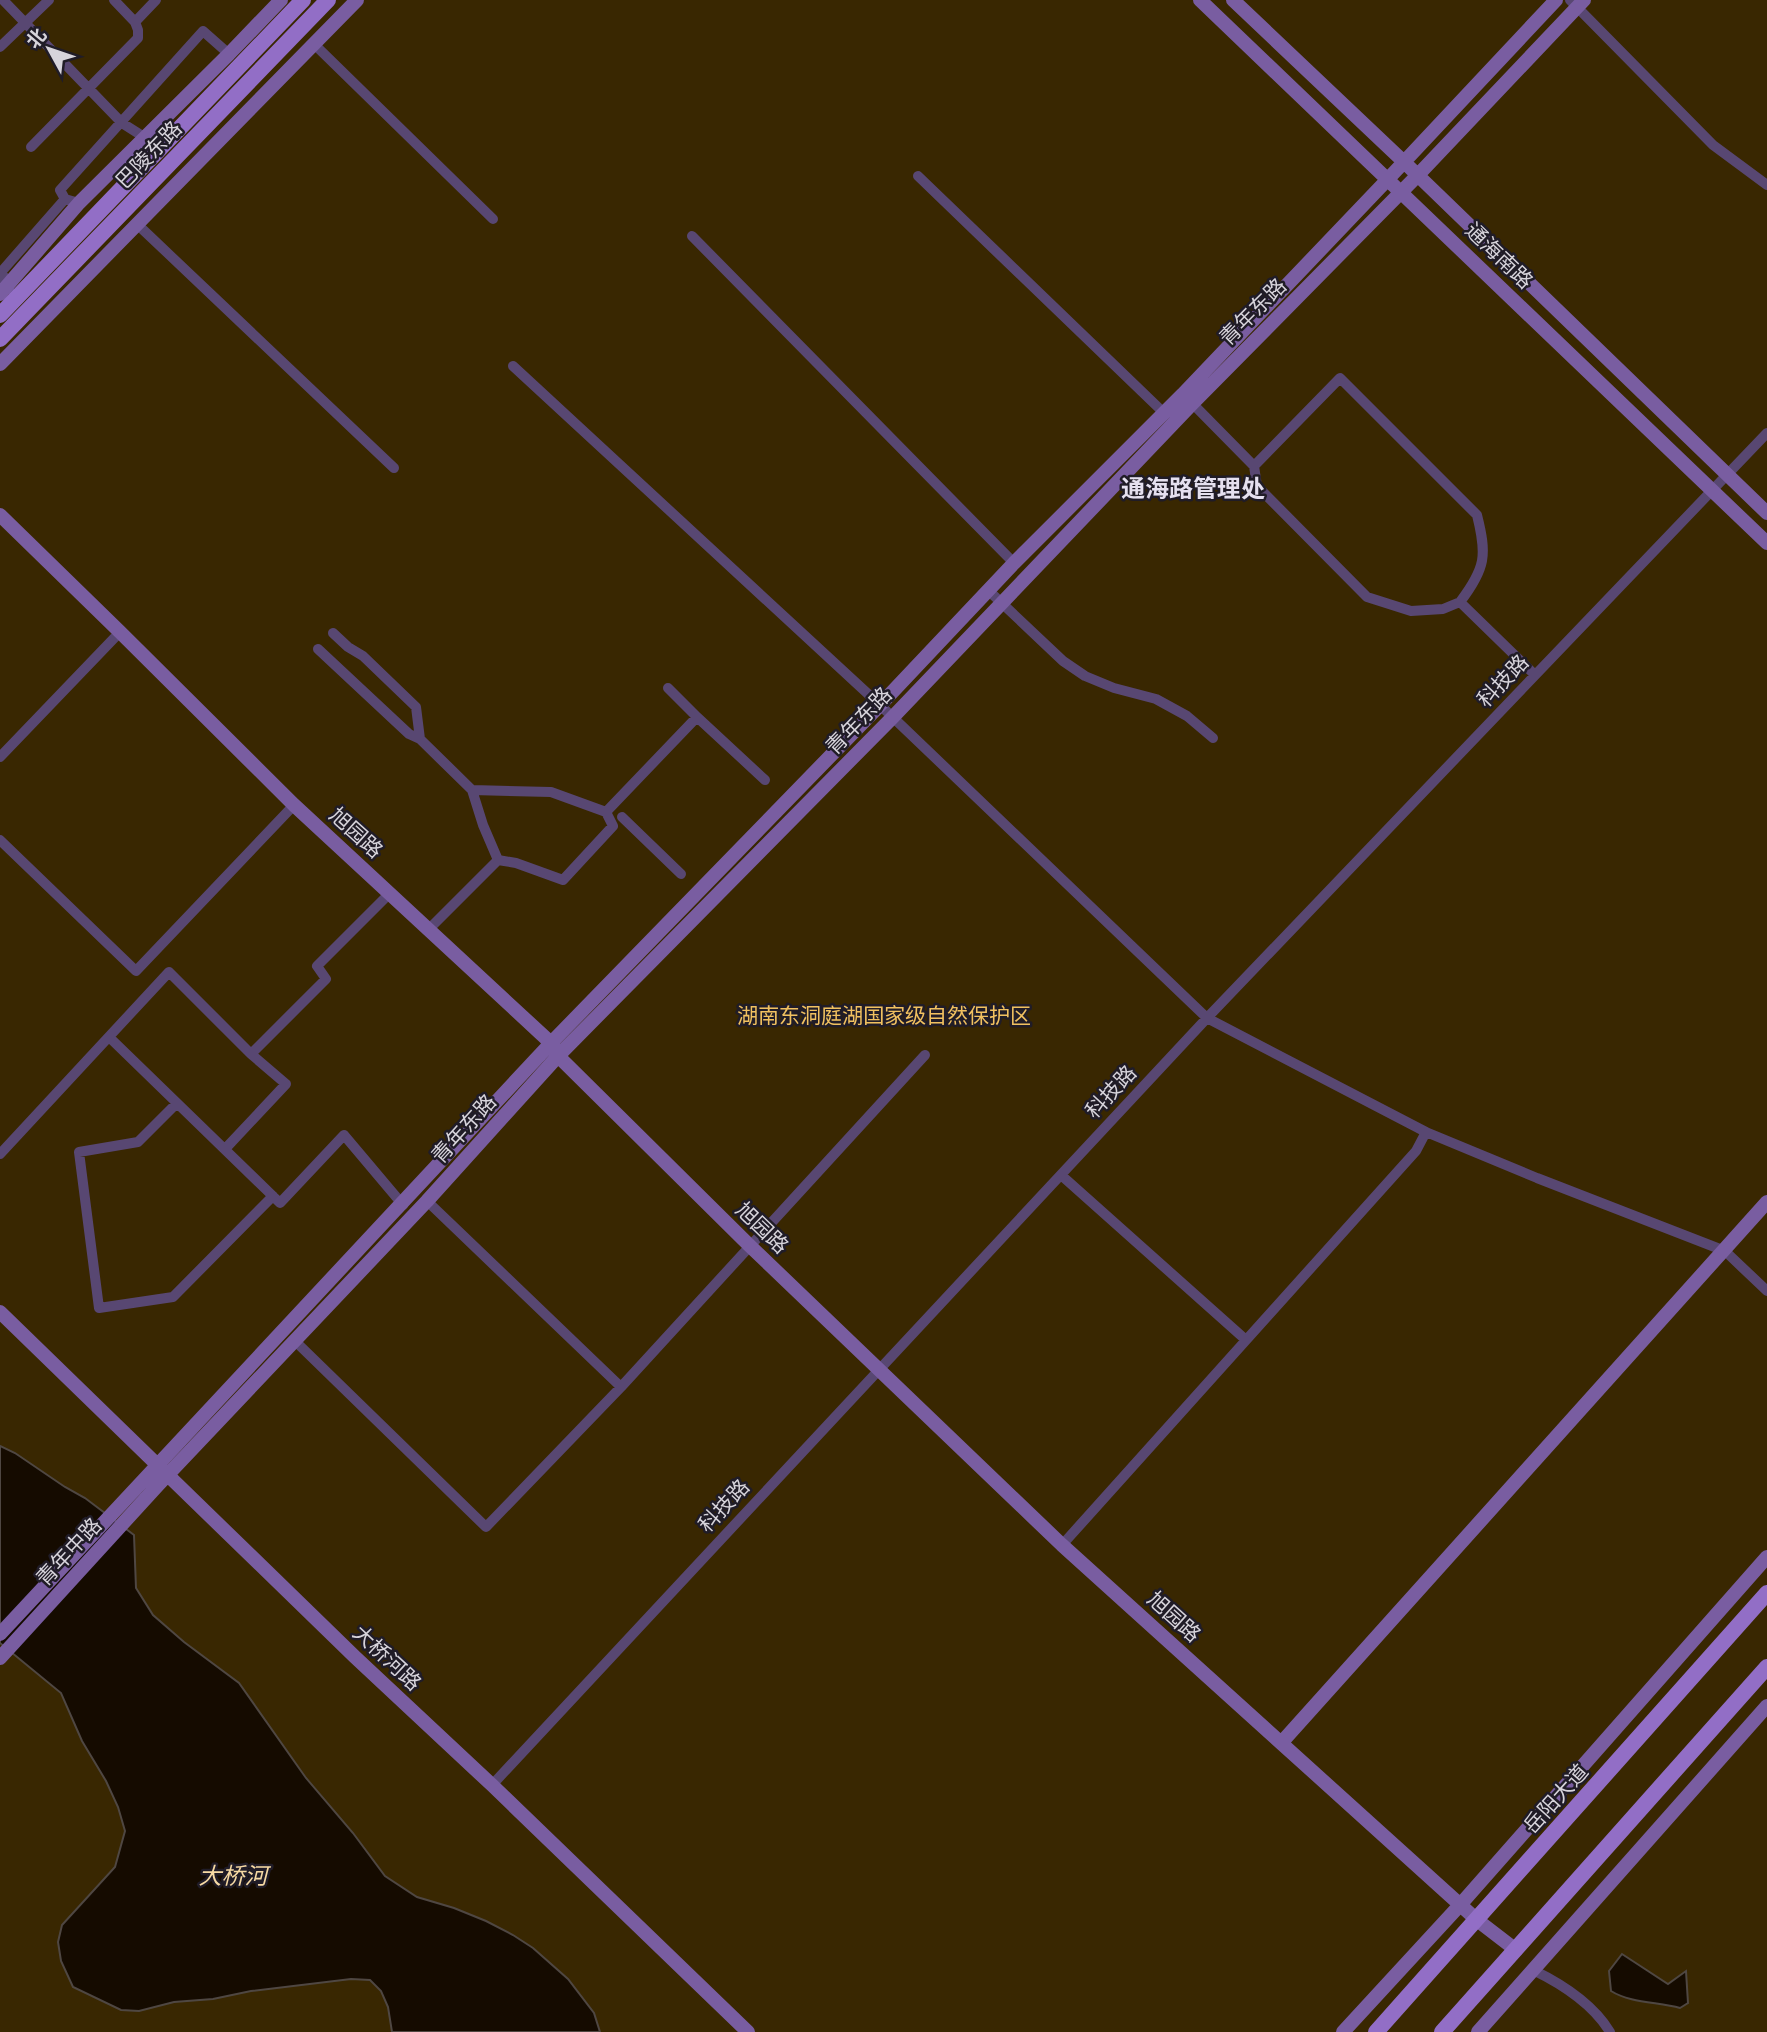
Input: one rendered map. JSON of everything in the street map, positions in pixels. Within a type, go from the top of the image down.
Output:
[{"type":"main road","name":"巴陵东路","points":[[0,315],[9,292],[303,0]]},
{"type":"main road","name":"巴陵东路","points":[[0,339],[328,0]]},
{"type":"main road","name":"岳阳大道","points":[[1376,2032],[1767,1593]]},
{"type":"main road","points":[[1442,2032],[1767,1667]]},
{"type":"street","points":[[3,0],[88,90],[122,123],[144,137]]},
{"type":"street","points":[[0,47],[49,0]]},
{"type":"street","points":[[31,147],[138,38],[135,22],[114,0]]},
{"type":"street","points":[[135,22],[156,0]]},
{"type":"street","points":[[9,292],[72,201],[144,137],[281,0]]},
{"type":"street","points":[[0,364],[357,0]]},
{"type":"street","name":"通海南路","points":[[1200,0],[1767,543]]},
{"type":"street","name":"通海南路","points":[[1233,0],[1767,513]]},
{"type":"street","name":"青年东路","points":[[158,1479],[158,1464],[403,1205],[555,1050],[892,718],[1002,603],[1388,179],[1556,0]]},
{"type":"street","points":[[1577,3],[1713,145],[1767,185]]},
{"type":"street","name":"青年东路","points":[[158,1479],[427,1201],[555,1050],[1014,563],[1163,412],[1188,399],[1402,191],[1577,3]]},
{"type":"street","points":[[72,201],[60,190],[203,31],[229,54]]},
{"type":"street","points":[[315,45],[493,219]]},
{"type":"street","points":[[918,176],[1163,412]]},
{"type":"street","points":[[138,225],[394,468]]},
{"type":"street","points":[[692,236],[1014,563]]},
{"type":"street","points":[[513,366],[880,705],[1207,1018],[1426,1132],[1725,1251],[1767,1290]]},
{"type":"street","points":[[1188,399],[1254,466],[1257,486],[1367,597],[1411,611],[1443,609],[1460,602],[1483,563],[1482,537],[1477,515],[1340,378],[1254,466]]},
{"type":"street","name":"科技路","points":[[492,1785],[1207,1018],[1767,433]]},
{"type":"street","name":"旭园路","points":[[0,515],[293,805],[555,1050],[750,1246],[1062,1545],[1476,1920],[1516,1950]]},
{"type":"street","points":[[989,591],[1063,660],[1085,676],[1114,688],[1156,699],[1187,716],[1213,737]]},
{"type":"street","points":[[1460,602],[1535,676]]},
{"type":"street","points":[[0,757],[120,632]]},
{"type":"street","points":[[333,633],[363,656],[416,707],[420,738]]},
{"type":"street","points":[[332,663],[348,647]]},
{"type":"street","points":[[318,649],[409,734],[420,738],[472,790],[498,860]]},
{"type":"street","points":[[668,688],[765,780]]},
{"type":"street","points":[[608,810],[696,717]]},
{"type":"street","points":[[472,790],[551,792],[608,810],[622,817],[681,874]]},
{"type":"street","points":[[0,840],[136,971],[293,805]]},
{"type":"street","points":[[608,810],[613,826]]},
{"type":"street","points":[[498,860],[516,863],[563,880],[622,817]]},
{"type":"street","points":[[428,930],[498,860]]},
{"type":"street","points":[[251,1054],[326,979],[317,966],[390,893]]},
{"type":"street","points":[[0,1154],[169,972],[251,1054],[286,1084],[225,1149]]},
{"type":"street","points":[[108,1037],[280,1203],[344,1135],[403,1205]]},
{"type":"street","points":[[295,1340],[486,1527],[621,1387],[925,1055]]},
{"type":"street","points":[[177,1103],[138,1142],[79,1152],[99,1308],[173,1297],[273,1196]]},
{"type":"street","points":[[1062,1545],[1416,1152],[1426,1132]]},
{"type":"street","points":[[1060,1175],[1246,1340]]},
{"type":"street","points":[[427,1201],[621,1387]]},
{"type":"street","points":[[1282,1742],[1767,1202]]},
{"type":"street","points":[[0,1311],[158,1464]]},
{"type":"street","points":[[0,1634],[158,1479]]},
{"type":"street","name":"青年中路","points":[[0,1658],[158,1479]]},
{"type":"street","name":"大桥河路","points":[[158,1479],[492,1785],[748,2032]]},
{"type":"street","points":[[1343,2032],[1460,1905],[1767,1556]]},
{"type":"street","points":[[1478,2032],[1767,1706]]},
{"type":"street","points":[[1533,1970],[1550,1978],[1588,2006],[1602,2018],[1611,2032]]},
{"type":"green space","name":"湖南东洞庭湖国家级自然保护区","points":[[0,0],[1767,0],[1767,2032],[0,2032]]},
{"type":"water","name":"大桥河","points":[[0,1446],[85,1498],[134,1535],[136,1588],[153,1615],[239,1683],[306,1778],[385,1876],[417,1897],[486,1921],[533,1948],[568,1979],[594,2013],[600,2032],[392,2032],[388,2007],[381,1991],[370,1980],[351,1979],[251,1991],[213,1999],[174,2002],[139,2011],[121,2010],[73,1987],[61,1961],[58,1942],[62,1925],[115,1867],[125,1831],[106,1781],[82,1741],[61,1693],[0,1643]]},
{"type":"water","points":[[1622,1954],[1668,1984],[1686,1971],[1688,2003],[1680,2008],[1635,2000],[1611,1991],[1609,1971]]},
{"type":"district","name":"通海路管理处","points":[[1193,489]]}]
